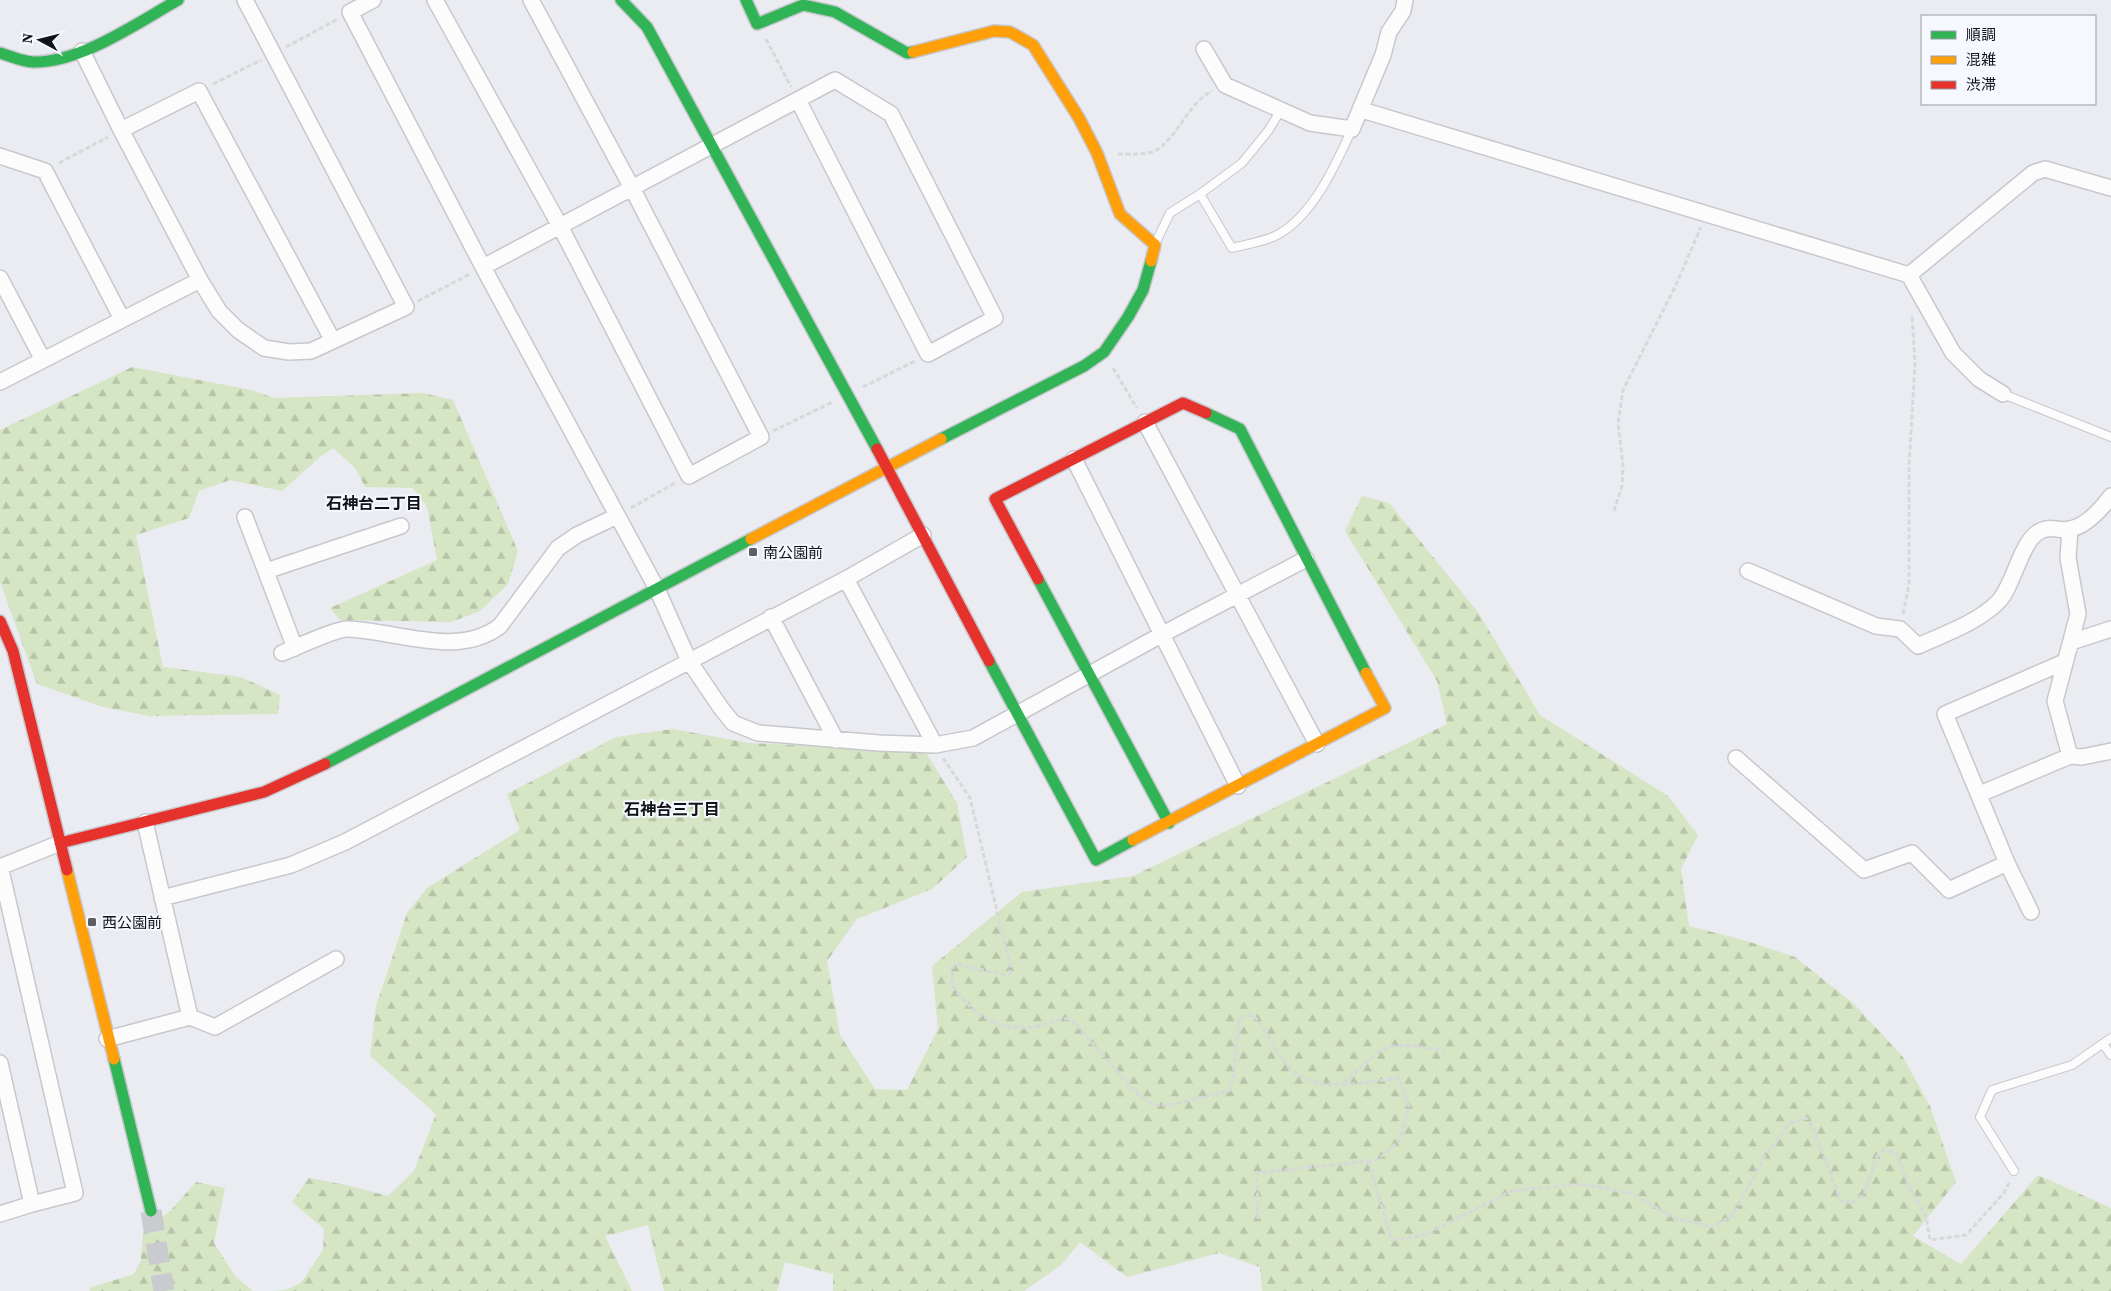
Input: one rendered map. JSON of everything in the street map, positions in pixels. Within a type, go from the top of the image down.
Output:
[{"type":"street","points":[[0,53],[32,62],[59,60],[82,51],[178,0]]},
{"type":"street","points":[[82,51],[121,130],[200,280],[219,311],[238,330],[264,348],[289,352],[311,351],[406,307],[245,0]]},
{"type":"street","points":[[373,0],[350,12],[483,267],[657,589],[689,661],[720,708],[733,723],[758,733],[836,740],[935,745],[972,738],[1306,560]]},
{"type":"street","points":[[435,0],[560,226],[689,476],[762,437],[531,0]]},
{"type":"street","points":[[621,0],[647,27],[713,145],[888,468],[1096,860],[1169,823],[1385,708],[1306,560],[1240,429],[1183,403],[995,499],[1169,823]]},
{"type":"street","points":[[0,1214],[75,1193],[0,867],[60,843],[264,792],[334,759],[1010,403],[1084,366],[1104,352],[1128,317],[1143,290],[1155,245],[1120,214],[1097,153],[1079,118],[1034,45],[1010,32],[994,31],[907,53],[835,12],[803,5],[757,24],[746,0]]},
{"type":"street","points":[[1204,48],[1225,85],[1310,123],[1352,129],[1362,110],[1383,55],[1389,32],[1403,11],[1405,0]]},
{"type":"street","points":[[483,267],[834,80],[891,114],[996,318],[928,354],[798,100]]},
{"type":"street","points":[[121,130],[199,91],[334,341]]},
{"type":"street","points":[[1362,110],[1909,275],[1953,353],[1980,379],[2003,394]]},
{"type":"street","points":[[0,156],[45,170],[122,319]]},
{"type":"street","points":[[1909,275],[2033,173],[2045,169],[2111,188]]},
{"type":"street","points":[[0,278],[43,360]]},
{"type":"street","points":[[0,382],[200,280]]},
{"type":"street","points":[[1145,422],[1317,744]]},
{"type":"street","points":[[1074,459],[1161,636],[1238,786]]},
{"type":"street","points":[[1748,571],[1876,626],[1900,629],[1918,646],[1973,621],[1999,601],[2036,533],[2051,527],[2070,529],[2082,524],[2102,508],[2111,496]]},
{"type":"street","points":[[245,518],[266,571],[288,651],[344,629],[441,641],[468,640],[489,635],[500,626],[558,548],[577,535],[617,516]]},
{"type":"street","points":[[266,571],[400,526]]},
{"type":"street","points":[[2070,529],[2068,558],[2078,614],[2055,701],[2070,756]]},
{"type":"street","points":[[162,898],[291,865],[345,842],[846,579],[923,535]]},
{"type":"street","points":[[846,579],[935,745]]},
{"type":"street","points":[[771,617],[836,740]]},
{"type":"street","points":[[0,621],[12,650],[151,1211]]},
{"type":"street","points":[[2071,642],[2111,629]]},
{"type":"street","points":[[2031,912],[2007,863],[1980,794],[1944,714],[2064,662]]},
{"type":"street","points":[[1980,794],[2070,756],[2082,758],[2111,751]]},
{"type":"street","points":[[1736,758],[1864,870],[1912,853],[1949,890],[2007,863]]},
{"type":"street","points":[[145,822],[190,1016]]},
{"type":"street","points":[[108,1039],[190,1016],[215,1027],[336,960]]},
{"type":"street","points":[[0,1063],[32,1204]]},
{"type":"lane","points":[[1155,245],[1170,212],[1200,194],[1242,163],[1268,131],[1281,110]]},
{"type":"lane","points":[[1200,194],[1232,248],[1276,236],[1295,222],[1330,177],[1352,129]]},
{"type":"lane","points":[[2003,394],[2111,437]]},
{"type":"lane","points":[[2014,1171],[1980,1117],[1992,1090],[2072,1065],[2111,1038]]},
{"type":"lane","points":[[2103,1044],[2111,1055]]},
{"type":"path","points":[[757,24],[798,100]]},
{"type":"path","points":[[1097,153],[1142,154],[1155,151],[1163,145],[1197,101],[1206,94],[1225,85]]},
{"type":"path","points":[[45,170],[121,130]]},
{"type":"path","points":[[1614,511],[1622,486],[1624,465],[1618,423],[1624,390],[1676,285],[1707,214]]},
{"type":"path","points":[[406,307],[483,267]]},
{"type":"path","points":[[1900,629],[1909,586],[1908,466],[1915,364],[1911,304]]},
{"type":"path","points":[[1104,352],[1145,422]]},
{"type":"path","points":[[617,516],[689,476]]},
{"type":"path","points":[[935,745],[970,798],[1010,965],[1010,973],[1005,975],[957,964],[953,966],[952,984],[965,1002],[981,1017],[1010,1026],[1024,1028],[1035,1027],[1057,1019],[1071,1019],[1140,1097],[1155,1105],[1169,1105],[1229,1091],[1233,1080],[1239,1021],[1242,1017],[1253,1015],[1294,1073],[1314,1083],[1323,1085],[1399,1078],[1409,1107],[1399,1141],[1377,1160],[1258,1173],[1258,1219]]},
{"type":"path","points":[[1343,1083],[1358,1072],[1367,1062],[1389,1047],[1405,1046],[1445,1051]]},
{"type":"path","points":[[1368,1161],[1392,1240],[1425,1235],[1511,1191],[1581,1184],[1631,1193],[1676,1219],[1713,1227],[1733,1215],[1766,1154],[1790,1123],[1807,1118],[1813,1128],[1841,1202],[1852,1203],[1864,1195],[1877,1156],[1885,1150],[1897,1154],[1909,1187],[1926,1216],[1930,1240],[1966,1235],[2004,1193],[2014,1171]]},
{"type":"green space","points":[[132,367],[251,390],[274,398],[423,393],[453,400],[518,551],[508,584],[480,611],[451,622],[340,620],[330,608],[437,560],[427,507],[413,488],[365,487],[355,468],[333,448],[321,456],[282,491],[230,480],[199,491],[189,518],[136,535],[163,667],[241,677],[280,695],[278,714],[149,716],[103,707],[37,684],[0,582],[0,430]]},
{"type":"green space","points":[[1362,496],[1389,503],[1478,612],[1540,715],[1668,796],[1698,835],[1681,869],[1689,926],[1747,941],[1795,957],[1854,1004],[1903,1057],[1930,1106],[1956,1182],[1913,1236],[1961,1264],[2038,1175],[2111,1208],[2111,1291],[1262,1291],[1260,1267],[1219,1253],[1127,1277],[1080,1242],[1061,1265],[1024,1291],[833,1291],[833,1274],[785,1262],[777,1291],[664,1291],[648,1225],[605,1236],[632,1291],[273,1291],[285,1290],[301,1283],[323,1250],[324,1229],[292,1202],[309,1178],[388,1196],[414,1171],[436,1114],[370,1056],[376,1006],[407,913],[427,888],[520,830],[507,794],[616,737],[673,729],[749,743],[925,751],[957,803],[967,857],[932,889],[857,919],[827,961],[840,1035],[875,1089],[907,1090],[938,1029],[932,966],[1022,892],[1133,876],[1447,724],[1437,681],[1345,531]]},
{"type":"green space","points":[[196,1182],[225,1188],[214,1243],[235,1276],[253,1291],[90,1291],[89,1288],[134,1274],[141,1260],[143,1233],[171,1210]]},
{"type":"tunnel","points":[[151,1211],[164,1291]]},
{"type":"traffic: fast","points":[[0,53],[30,62],[71,56],[109,40],[178,0]]},
{"type":"traffic: fast","points":[[621,0],[647,27],[877,449]]},
{"type":"traffic: fast","points":[[746,0],[757,24],[803,5],[835,12],[907,53],[913,52]]},
{"type":"traffic: fast","points":[[941,439],[1084,366],[1104,352],[1128,317],[1143,290],[1151,261]]},
{"type":"traffic: fast","points":[[1206,413],[1240,429],[1366,673]]},
{"type":"traffic: fast","points":[[325,764],[751,539]]},
{"type":"traffic: fast","points":[[1038,579],[1169,823]]},
{"type":"traffic: fast","points":[[989,661],[1096,860],[1133,840]]},
{"type":"traffic: fast","points":[[114,1059],[151,1211]]},
{"type":"traffic: slow","points":[[913,52],[994,31],[1010,32],[1033,45],[1079,118],[1097,153],[1120,214],[1155,245],[1151,261]]},
{"type":"traffic: slow","points":[[751,539],[941,439]]},
{"type":"traffic: slow","points":[[1133,840],[1385,708],[1366,673]]},
{"type":"traffic: slow","points":[[67,870],[114,1059]]},
{"type":"traffic: jam","points":[[1038,579],[995,499],[1183,403],[1206,413]]},
{"type":"traffic: jam","points":[[877,449],[989,661]]},
{"type":"traffic: jam","points":[[0,621],[13,651],[67,870]]},
{"type":"traffic: jam","points":[[60,843],[264,792],[325,764]]},
{"type":"place","name":"南公園前","points":[[753,552]]},
{"type":"place","name":"西公園前","points":[[92,922]]},
{"type":"district","name":"石神台二丁目","points":[[374,503]]},
{"type":"district","name":"石神台三丁目","points":[[672,809]]}]
